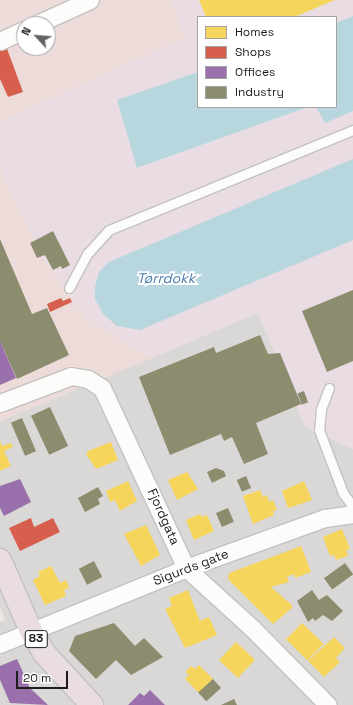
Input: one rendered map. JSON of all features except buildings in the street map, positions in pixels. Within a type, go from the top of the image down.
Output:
[{"type":"highway","name":"83","points":[[0,560],[31,631],[44,653],[92,705]]},
{"type":"street","points":[[55,16],[90,0]]},
{"type":"street","points":[[0,41],[16,34]]},
{"type":"street","name":"Fjordgata","points":[[0,403],[51,381],[71,376],[88,379],[102,388],[186,568],[252,628],[328,705]]},
{"type":"street","name":"Sigurds gate","points":[[0,644],[186,568],[325,518],[353,514]]},
{"type":"lane","points":[[69,288],[88,253],[109,230],[353,130]]},
{"type":"lane","points":[[329,388],[321,409],[319,430],[343,493],[353,507]]},
{"type":"shaded area","points":[[0,0],[173,0],[185,38],[0,122]]},
{"type":"shaded area","points":[[173,0],[353,0],[353,16],[337,23],[337,16],[197,16],[197,72],[117,100],[138,168],[305,108],[317,108],[325,123],[353,111],[353,449],[305,426],[258,313],[152,358],[88,319],[41,256],[0,167],[0,122],[185,38]]},
{"type":"shaded area","points":[[0,167],[41,256],[87,319],[152,358],[0,421]]},
{"type":"shaded area","points":[[258,313],[305,426],[353,449],[353,705],[0,705],[0,622],[5,619],[0,607],[0,421]]},
{"type":"water","points":[[353,16],[353,111],[325,123],[317,108],[337,108],[337,23]]},
{"type":"water","points":[[197,72],[197,108],[305,108],[137,168],[117,100]]},
{"type":"water","name":"Tørrdokk","points":[[353,159],[353,240],[140,330],[117,326],[103,314],[95,299],[95,287],[99,272],[109,262]]}]
